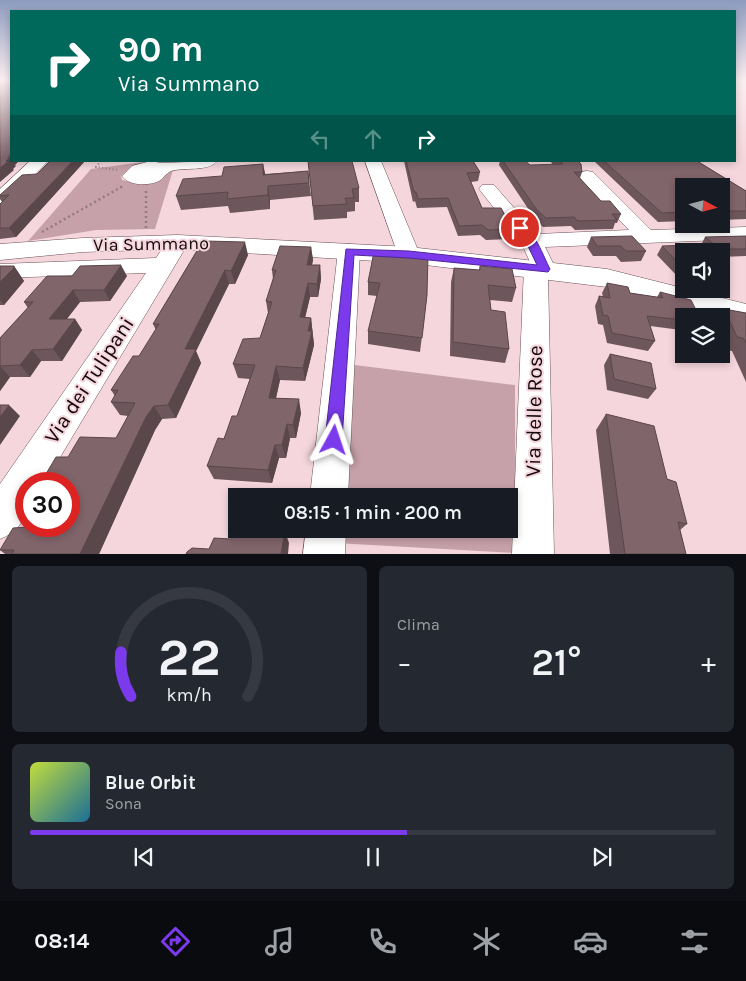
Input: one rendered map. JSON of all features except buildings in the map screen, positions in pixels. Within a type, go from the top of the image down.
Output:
[{"type":"main road","name":"Via Summano","points":[[11,251],[137,242],[170,253],[349,252],[537,260],[651,288],[746,315]]},
{"type":"street","points":[[0,199],[39,162]]},
{"type":"street","points":[[161,168],[202,162]]},
{"type":"street","points":[[372,162],[409,255]]},
{"type":"street","points":[[587,176],[646,236]]},
{"type":"street","points":[[488,189],[537,260],[646,236],[746,233]]},
{"type":"street","points":[[330,488],[349,252]]},
{"type":"street","name":"Via Summano","points":[[0,271],[170,253]]},
{"type":"street","name":"Via dei Tulipani","points":[[0,518],[170,253]]},
{"type":"street","name":"Via delle Rose","points":[[533,554],[537,260]]},
{"type":"street","points":[[324,554],[325,538]]},
{"type":"path","points":[[100,162],[96,167],[112,169]]},
{"type":"path","points":[[11,251],[130,182]]},
{"type":"path","points":[[137,242],[146,230],[146,182]]},
{"type":"shaded area","points":[[143,162],[121,176],[122,180],[135,183],[173,170],[155,229],[96,230],[28,241],[91,169]]},
{"type":"shaded area","points":[[347,364],[515,385],[515,488],[339,488]]},
{"type":"shaded area","points":[[336,538],[515,538],[515,553],[336,543]]},
{"type":"route","points":[[334,440],[349,252],[409,255],[544,269],[531,241],[520,228]]}]
